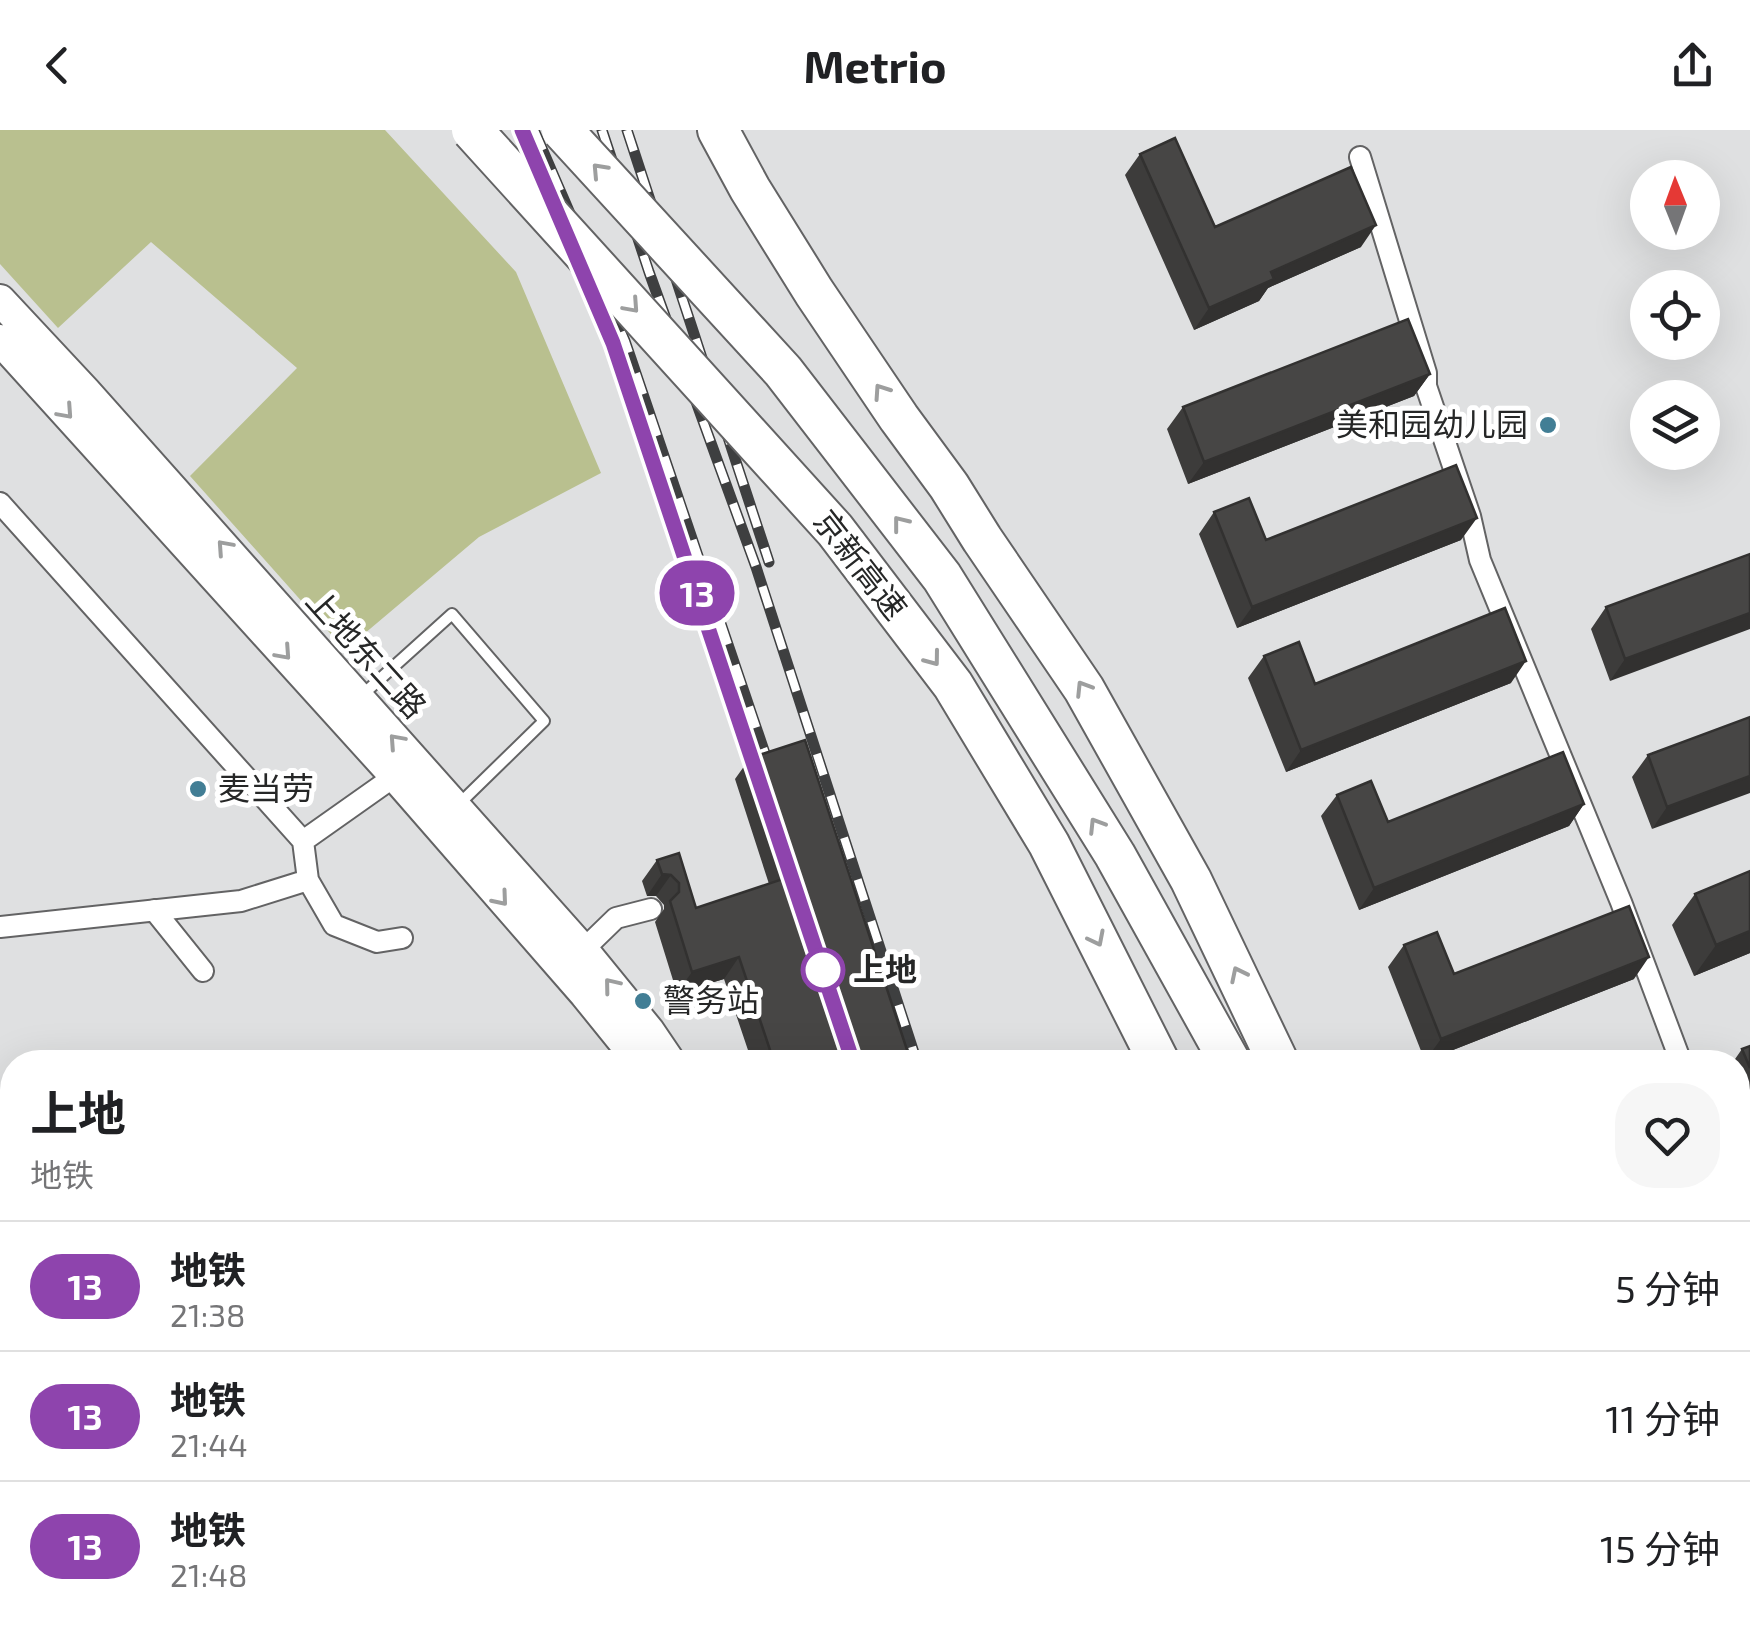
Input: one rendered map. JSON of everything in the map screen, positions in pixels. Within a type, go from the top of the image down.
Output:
[{"type":"highway","name":"京新高速","points":[[472,130],[835,530],[953,685],[1049,844],[1153,1050]]},
{"type":"highway","name":"京新高速","points":[[562,130],[783,371],[942,577],[1115,856],[1223,1050]]},
{"type":"highway","points":[[718,130],[799,269],[1084,689],[1191,880],[1272,1050]]},
{"type":"street","points":[[1360,158],[1426,373],[1426,386],[1470,516],[1480,560],[1621,902],[1676,1050]]},
{"type":"street","name":"上地东二路","points":[[0,300],[85,391],[446,816],[630,1050]]},
{"type":"street","name":"上地东二路","points":[[0,340],[349,706],[395,776],[446,816],[583,950],[662,1050]]},
{"type":"street","points":[[0,503],[303,841],[308,880],[334,925],[377,942],[402,938]]},
{"type":"street","points":[[303,841],[395,776]]},
{"type":"street","points":[[0,926],[240,901],[308,880]]},
{"type":"street","points":[[583,950],[616,918],[651,908]]},
{"type":"street","points":[[154,910],[203,971]]},
{"type":"lane","points":[[349,706],[452,614],[544,721],[446,816]]},
{"type":"green space","points":[[0,130],[385,130],[516,272],[601,473],[479,537],[345,650],[190,476],[297,368],[151,242],[58,328],[0,264]]},
{"type":"building","points":[[1175,138],[1215,227],[1351,167],[1376,225],[1271,272],[1274,279],[1209,308],[1140,154]]},
{"type":"building","points":[[1408,319],[1430,374],[1204,462],[1183,407]]},
{"type":"building","points":[[1456,465],[1477,518],[1252,607],[1214,512],[1249,498],[1266,540]]},
{"type":"building","points":[[1750,554],[1750,613],[1625,659],[1606,607]]},
{"type":"building","points":[[1505,608],[1526,661],[1301,750],[1264,656],[1299,642],[1315,684]]},
{"type":"building","points":[[1750,717],[1750,776],[1667,807],[1648,755]]},
{"type":"building","points":[[805,740],[907,1050],[770,1050],[739,957],[692,972],[670,901],[679,892],[679,883],[671,875],[662,874],[657,860],[679,853],[696,908],[789,877],[750,758]]},
{"type":"building","points":[[1563,752],[1584,804],[1374,888],[1337,795],[1371,781],[1388,822]]},
{"type":"building","points":[[1750,871],[1750,931],[1716,945],[1695,894]]},
{"type":"building","points":[[1629,906],[1649,957],[1441,1039],[1404,945],[1437,932],[1454,974]]},
{"type":"railway","points":[[534,130],[625,341],[773,777]]},
{"type":"railway","points":[[602,130],[756,567],[913,1050]]},
{"type":"railway","points":[[627,130],[769,562]]},
{"type":"metro line","name":"13","points":[[522,130],[613,343],[849,1050]]},
{"type":"place","name":"美和园幼儿园","points":[[1548,425]]},
{"type":"place","name":"麦当劳","points":[[198,789]]},
{"type":"place","name":"上地","points":[[823,970]]},
{"type":"place","name":"警务站","points":[[643,1001]]}]
